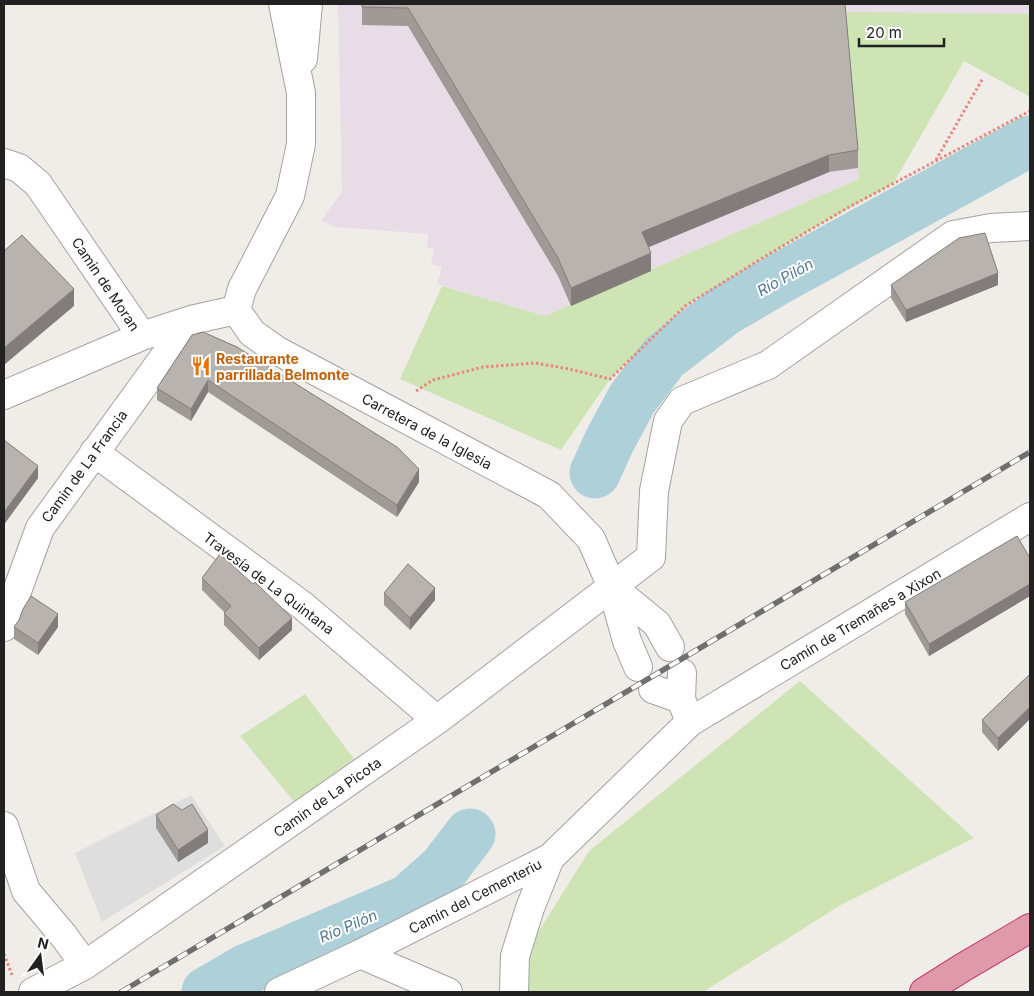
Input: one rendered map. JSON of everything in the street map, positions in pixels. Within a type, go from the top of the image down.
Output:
[{"type":"highway","points":[[924,992],[1030,928]]},
{"type":"street","points":[[283,4],[301,93]]},
{"type":"street","points":[[236,310],[242,289],[290,196],[301,144],[301,93],[308,4]]},
{"type":"street","name":"Camin de Moran","points":[[4,163],[19,168],[38,184],[142,336],[191,320],[236,310]]},
{"type":"street","name":"Camin de La Picota","points":[[35,991],[85,965],[437,720],[651,557],[654,491],[666,430],[668,421],[682,401],[768,365],[953,235],[991,228],[1030,226]]},
{"type":"street","name":"Carretera de la Iglesia","points":[[236,310],[252,333],[276,350],[549,495],[591,539],[612,587],[627,641],[638,667]]},
{"type":"street","name":"Camin de La Francia","points":[[4,627],[40,528],[191,320]]},
{"type":"street","points":[[4,395],[142,336]]},
{"type":"street","name":"Travesía de La Quintana","points":[[94,452],[302,605],[437,720]]},
{"type":"street","name":"Camín de Tremañes a Xixon","points":[[684,698],[1030,517]]},
{"type":"street","name":"Carretera de la Iglesia","points":[[612,587],[657,624],[670,647]]},
{"type":"street","points":[[653,689],[684,698]]},
{"type":"street","name":"Camín del Cementeriu","points":[[279,992],[360,954],[550,858],[684,698]]},
{"type":"street","points":[[4,826],[26,891],[63,935],[85,965]]},
{"type":"street","points":[[514,992],[515,956],[530,908],[550,858]]},
{"type":"street","points":[[360,954],[448,992]]},
{"type":"path","points":[[935,162],[983,78]]},
{"type":"path","points":[[416,391],[433,380],[483,367],[535,363],[610,379],[684,306],[841,212],[1030,111]]},
{"type":"shaded area","points":[[338,4],[1030,4],[1030,14],[845,13],[859,179],[545,316],[437,284],[442,267],[431,264],[434,249],[427,247],[428,234],[336,227],[321,221],[342,192]]},
{"type":"shaded area","points":[[191,795],[225,846],[102,922],[75,853]]},
{"type":"green space","points":[[844,12],[1030,14],[1030,97],[964,61],[893,184],[807,232],[694,300],[610,379],[561,450],[400,379],[442,286],[545,316],[859,179]]},
{"type":"green space","points":[[800,681],[974,838],[839,906],[703,992],[529,992],[522,958],[589,851]]},
{"type":"green space","points":[[305,694],[354,759],[294,802],[240,736]]},
{"type":"building","points":[[362,4],[845,4],[858,150],[829,155],[642,232],[651,253],[571,288],[558,258],[408,8],[362,7]]},
{"type":"building","points":[[985,233],[998,273],[906,310],[891,285],[959,238]]},
{"type":"building","points":[[22,235],[74,289],[4,348],[4,251]]},
{"type":"building","points":[[203,332],[237,347],[397,447],[419,469],[397,505],[208,380],[191,409],[157,388],[192,335]]},
{"type":"building","points":[[4,440],[38,466],[5,511],[4,510]]},
{"type":"building","points":[[1017,536],[1030,558],[1030,584],[929,644],[905,602]]},
{"type":"building","points":[[220,554],[253,584],[255,582],[292,618],[259,648],[224,613],[231,606],[202,578]]},
{"type":"building","points":[[408,564],[435,588],[410,618],[384,593]]},
{"type":"building","points":[[31,596],[58,614],[38,643],[14,627]]},
{"type":"building","points":[[1030,674],[1030,707],[998,738],[982,720]]},
{"type":"building","points":[[173,804],[182,810],[192,804],[208,830],[178,850],[156,815]]},
{"type":"waterway","name":"Río Pilón","points":[[595,473],[632,399],[664,357],[724,311],[1030,141]]},
{"type":"waterway","name":"Río Pilón","points":[[207,992],[245,970],[408,900],[444,868],[470,834]]},
{"type":"railway","points":[[121,992],[1030,452]]},
{"type":"place","name":"Restaurante parrillada Belmonte","points":[[201,366]]}]
